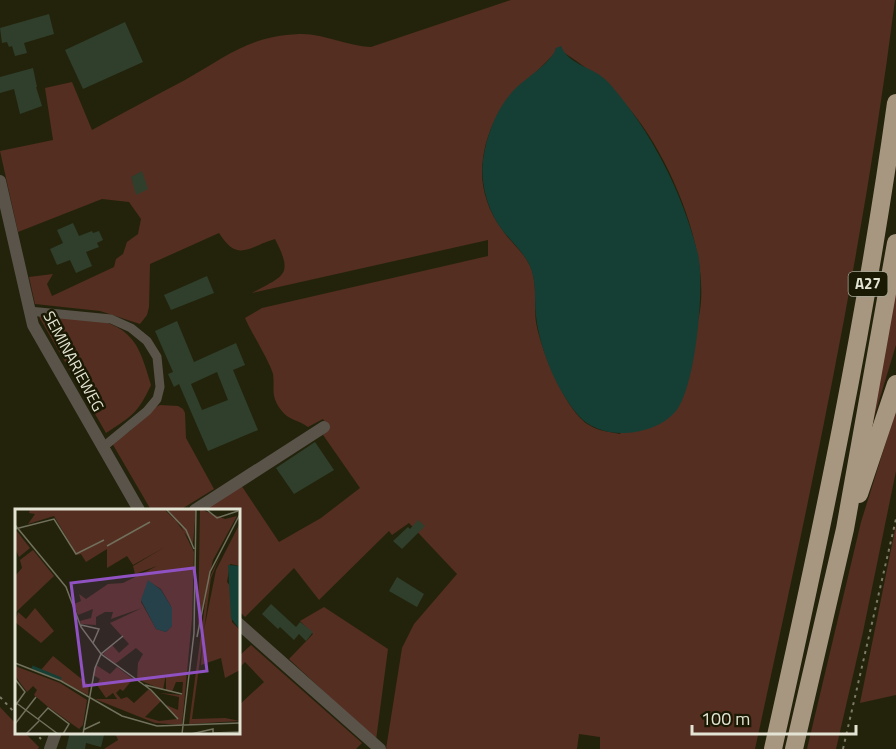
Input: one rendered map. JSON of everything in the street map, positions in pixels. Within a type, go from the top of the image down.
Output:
[{"type":"highway","name":"A27","points":[[773,749],[835,464],[864,307],[896,103]]},
{"type":"highway","name":"A27","points":[[794,749],[845,529],[896,243]]},
{"type":"highway","name":"A27","points":[[845,529],[867,475],[896,384]]},
{"type":"street","name":"SEMINARIEWEG","points":[[0,181],[33,325],[138,509]]},
{"type":"street","points":[[29,311],[111,319],[131,328],[147,341],[157,357],[160,387],[157,399],[147,411],[102,448]]},
{"type":"street","points":[[197,509],[324,427]]},
{"type":"street","points":[[240,625],[380,749]]},
{"type":"street","points":[[50,749],[55,734]]},
{"type":"path","points":[[843,749],[896,519]]},
{"type":"path","points":[[0,697],[15,713]]},
{"type":"shaded area","points":[[511,0],[895,0],[851,282],[815,469],[755,749],[600,749],[600,737],[579,734],[577,749],[386,749],[402,648],[414,624],[457,574],[409,523],[392,535],[389,531],[319,600],[294,568],[245,617],[240,612],[240,509],[203,509],[241,485],[279,542],[321,518],[360,488],[321,432],[328,427],[323,419],[308,427],[287,416],[281,410],[274,396],[273,374],[245,318],[262,308],[488,256],[488,240],[252,293],[283,273],[284,261],[275,239],[250,249],[238,250],[232,248],[219,233],[150,264],[149,307],[147,315],[140,324],[100,311],[35,304],[29,277],[53,274],[47,284],[52,296],[114,267],[116,259],[123,254],[127,242],[138,234],[141,219],[129,202],[102,199],[18,232],[0,151],[53,140],[45,88],[72,82],[92,130],[252,43],[281,36],[308,34],[371,47]],"holes":[[[556,48],[610,88],[626,105],[657,149],[683,204],[699,263],[701,291],[698,320],[620,434],[589,425],[580,418],[563,394],[548,363],[538,333],[532,270],[523,254],[496,221],[488,204],[482,177],[487,140],[500,111],[555,53]]]},
{"type":"shaded area","points":[[896,280],[896,345],[872,424]]},
{"type":"shaded area","points":[[38,315],[92,319],[117,327],[128,335],[136,345],[151,385],[133,413],[106,433]]},
{"type":"shaded area","points":[[160,405],[178,406],[183,409],[186,438],[214,489],[182,509],[150,509],[112,443],[130,431]]},
{"type":"shaded area","points":[[896,410],[896,471],[836,749],[807,749],[861,522]]},
{"type":"shaded area","points":[[896,525],[896,695],[860,703]]},
{"type":"shaded area","points":[[324,607],[388,649],[376,740],[289,659],[313,634],[300,621]]},
{"type":"shaded area","points":[[251,645],[362,743],[356,749],[104,749],[118,740],[115,734],[240,734],[240,704],[264,682],[245,662],[240,667],[240,655]]},
{"type":"shaded area","points":[[0,707],[15,723],[15,734],[26,734],[39,747],[38,749],[0,749]]},
{"type":"water","points":[[561,46],[570,58],[597,73],[609,83],[638,121],[674,185],[698,254],[700,288],[697,335],[694,359],[683,398],[676,411],[665,421],[639,431],[612,432],[593,427],[582,420],[570,405],[550,368],[541,342],[532,270],[524,255],[503,231],[493,215],[484,188],[483,160],[497,114],[513,91],[544,65],[556,48]]},
{"type":"building","points":[[49,14],[54,34],[24,43],[27,53],[15,56],[12,46],[9,47],[7,42],[2,43],[0,28]]},
{"type":"building","points":[[125,22],[143,62],[83,89],[65,50]]},
{"type":"building","points":[[33,68],[42,106],[20,114],[14,89],[0,93],[0,77]]},
{"type":"building","points":[[142,171],[148,189],[136,195],[131,177]]},
{"type":"building","points":[[73,223],[79,236],[99,231],[103,240],[97,243],[99,247],[86,252],[92,266],[76,273],[70,260],[57,265],[50,249],[63,243],[57,230]]},
{"type":"building","points":[[207,276],[214,293],[171,310],[164,295]]},
{"type":"building","points":[[177,321],[194,362],[236,343],[245,365],[233,370],[258,430],[208,451],[179,384],[174,387],[168,374],[173,372],[155,331]],"holes":[[[217,372],[228,400],[202,410],[191,384]]]},
{"type":"building","points":[[315,442],[334,470],[294,494],[276,468]]},
{"type":"building","points":[[418,520],[425,526],[402,549],[393,541]]},
{"type":"building","points":[[397,577],[424,594],[417,607],[389,591]]},
{"type":"building","points":[[271,604],[296,627],[300,622],[313,632],[306,641],[299,634],[294,640],[262,614]]},
{"type":"building","points":[[70,734],[104,735],[101,747],[86,743],[85,749],[66,749]]}]
